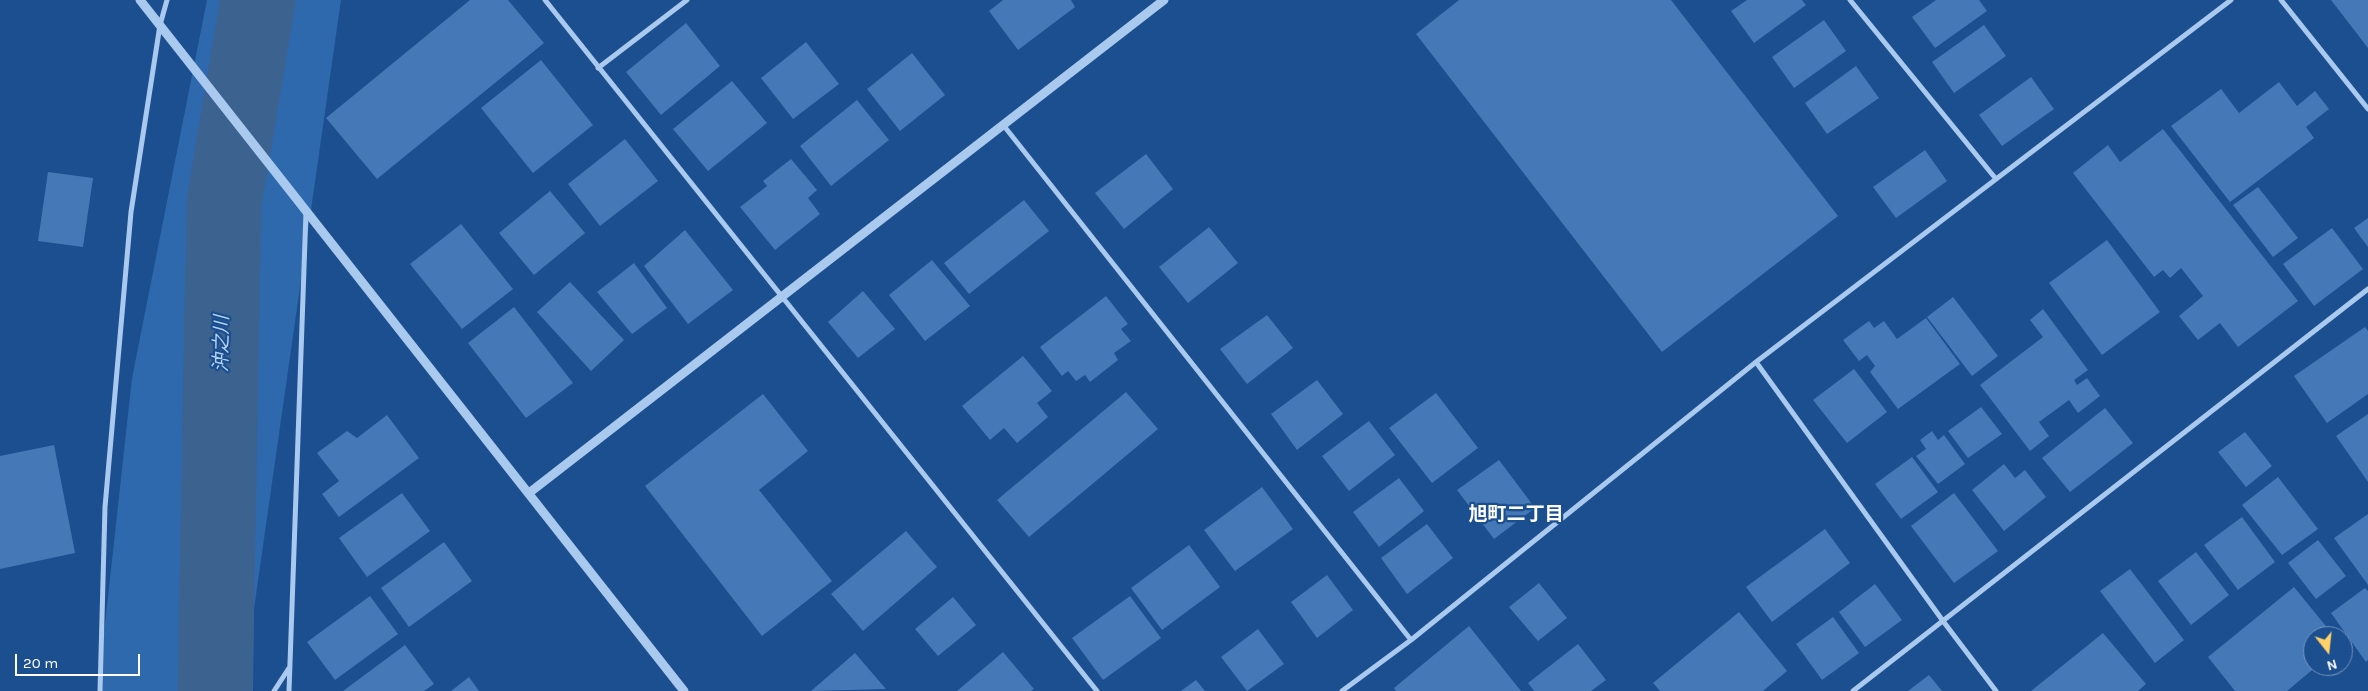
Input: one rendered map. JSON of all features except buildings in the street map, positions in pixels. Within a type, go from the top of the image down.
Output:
[{"type":"street","points":[[140,0],[684,691]]},
{"type":"street","points":[[100,691],[105,507],[131,212],[160,25],[167,0]]},
{"type":"street","points":[[545,0],[1097,691]]},
{"type":"street","points":[[598,68],[687,0]]},
{"type":"street","points":[[529,493],[1164,0]]},
{"type":"street","points":[[1850,0],[1996,180]]},
{"type":"street","points":[[1342,691],[1411,640],[1756,362],[2232,0]]},
{"type":"street","points":[[2281,0],[2368,108]]},
{"type":"street","points":[[1004,126],[1411,640]]},
{"type":"street","points":[[289,691],[306,212]]},
{"type":"street","points":[[1853,691],[2368,289]]},
{"type":"street","points":[[1756,362],[1943,621],[1996,691]]},
{"type":"street","points":[[274,691],[290,667]]},
{"type":"shaded area","points":[[207,0],[341,0],[254,609],[253,691],[101,691],[100,670],[132,378]]},
{"type":"waterway","name":"沖之川","points":[[215,691],[224,203],[258,0]]},
{"type":"district","name":"旭町二丁目","points":[[1516,515]]}]
